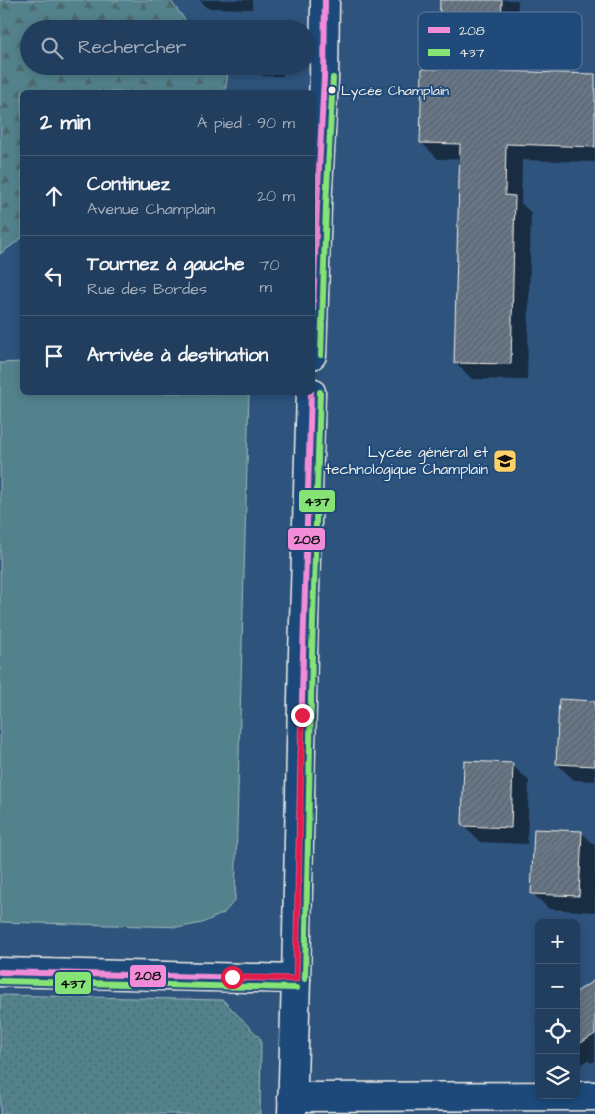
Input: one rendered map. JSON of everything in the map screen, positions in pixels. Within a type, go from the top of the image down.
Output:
[{"type":"street","points":[[315,205],[324,78],[325,0]]},
{"type":"street","points":[[311,395],[302,663],[292,1106],[595,1096]]},
{"type":"street","points":[[0,972],[296,979]]},
{"type":"green space","points":[[0,0],[170,0],[185,20],[20,20],[20,75],[228,75],[225,90],[20,90],[20,239],[0,254]]},
{"type":"green space","points":[[20,362],[20,395],[249,395],[235,900],[224,913],[202,923],[182,927],[0,922],[0,363]]},
{"type":"green space","points":[[0,995],[223,1000],[261,1039],[260,1114],[0,1114]]},
{"type":"building","points":[[440,0],[502,0],[501,12],[440,12]]},
{"type":"building","points":[[422,70],[499,70],[595,74],[595,147],[506,144],[505,195],[515,196],[511,364],[454,363],[460,144],[420,143]]},
{"type":"building","points":[[559,699],[595,701],[595,766],[556,764]]},
{"type":"building","points":[[464,761],[513,763],[511,828],[462,826]]},
{"type":"building","points":[[534,829],[582,831],[579,896],[531,894]]},
{"type":"building","points":[[595,980],[595,1034],[580,1043],[580,1009],[580,989]]},
{"type":"transit line","name":"208","points":[[315,259],[324,78],[325,0]]},
{"type":"transit line","name":"437","points":[[321,355],[333,78]]},
{"type":"transit line","name":"437","points":[[305,979],[320,392]]},
{"type":"transit line","name":"208","points":[[296,979],[311,395]]},
{"type":"transit line","name":"208","points":[[0,972],[296,979]]},
{"type":"transit line","name":"437","points":[[0,981],[296,988]]},
{"type":"place","name":"Lycée Champlain","points":[[332,90]]},
{"type":"place","name":"Lycée général et technologique Champlain","points":[[505,461]]},
{"type":"route","points":[[232,977],[296,979],[302,715]]}]
